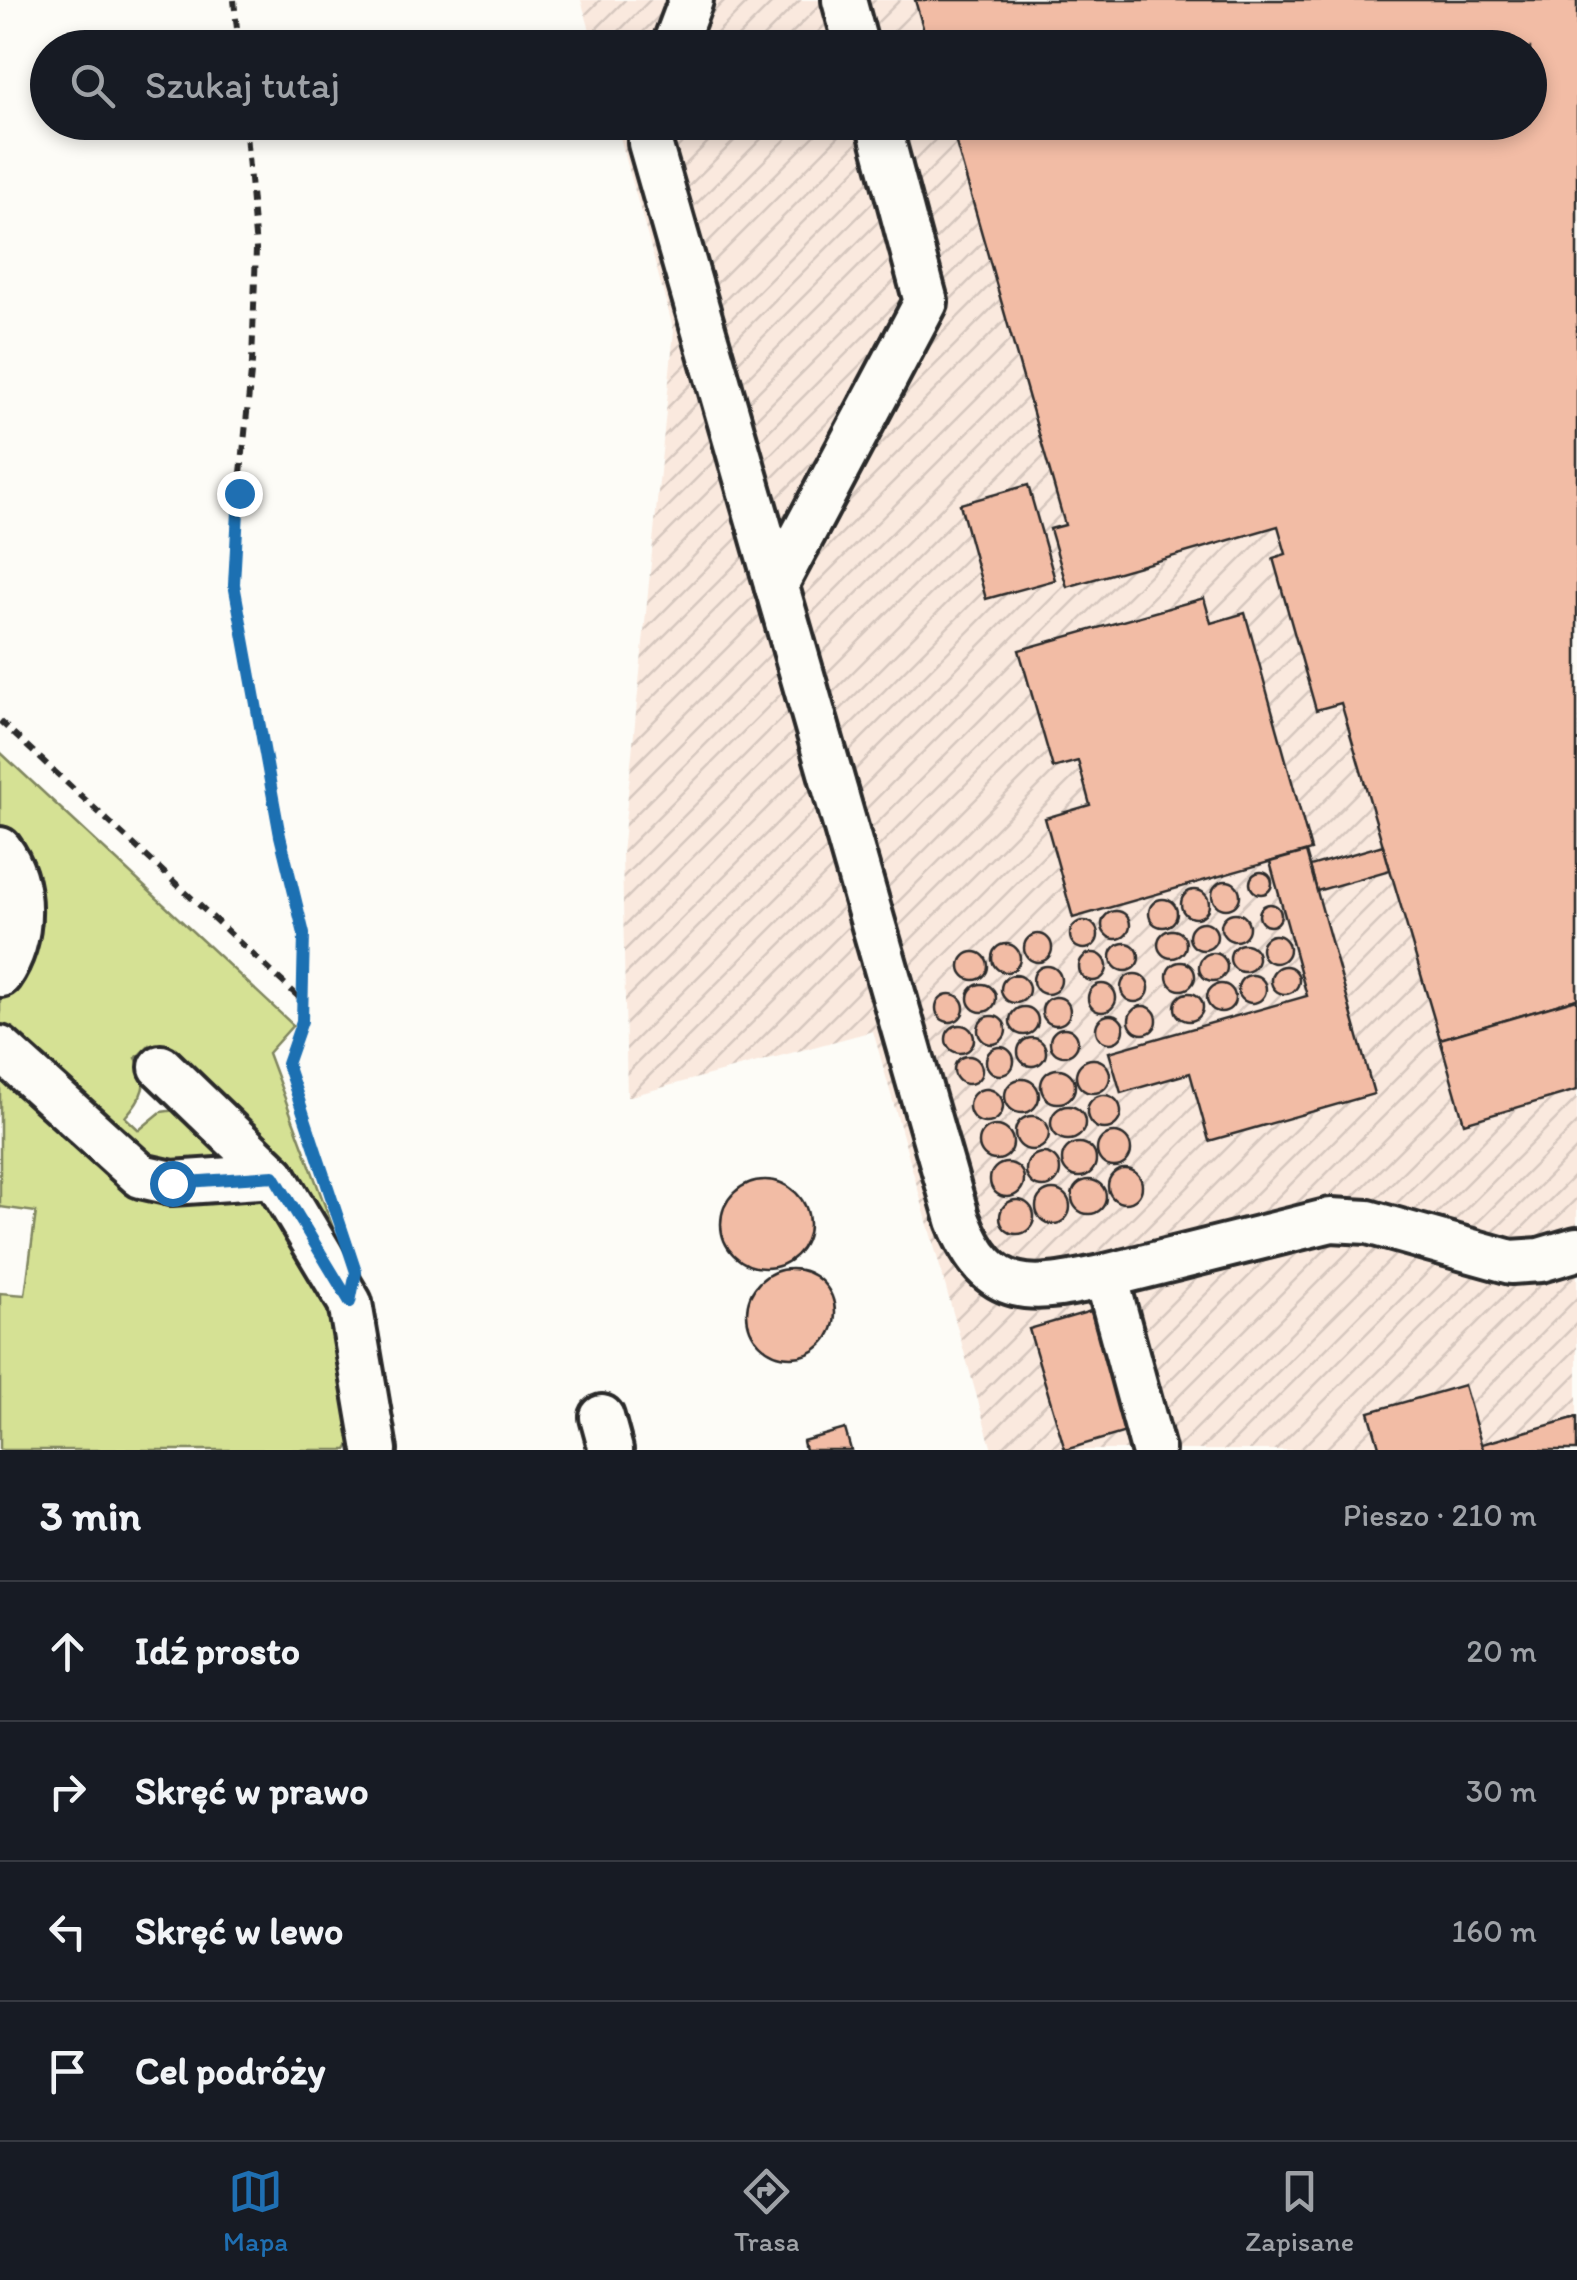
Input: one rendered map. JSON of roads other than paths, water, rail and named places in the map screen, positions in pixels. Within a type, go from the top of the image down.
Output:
[{"type":"lane","points":[[680,30],[691,0]]},
{"type":"lane","points":[[844,0],[852,30]]},
{"type":"lane","points":[[650,140],[958,1220],[970,1250],[993,1276],[1023,1288],[1106,1276],[1331,1220],[1368,1222],[1512,1262],[1540,1260],[1577,1249]]},
{"type":"lane","points":[[776,584],[926,302],[883,140]]},
{"type":"lane","points":[[0,848],[12,872],[19,913],[11,954],[0,975]]},
{"type":"lane","points":[[0,1048],[141,1176],[172,1183],[274,1176]]},
{"type":"lane","points":[[160,1067],[274,1176],[350,1302],[375,1450]]},
{"type":"lane","points":[[1106,1276],[1153,1450]]}]
